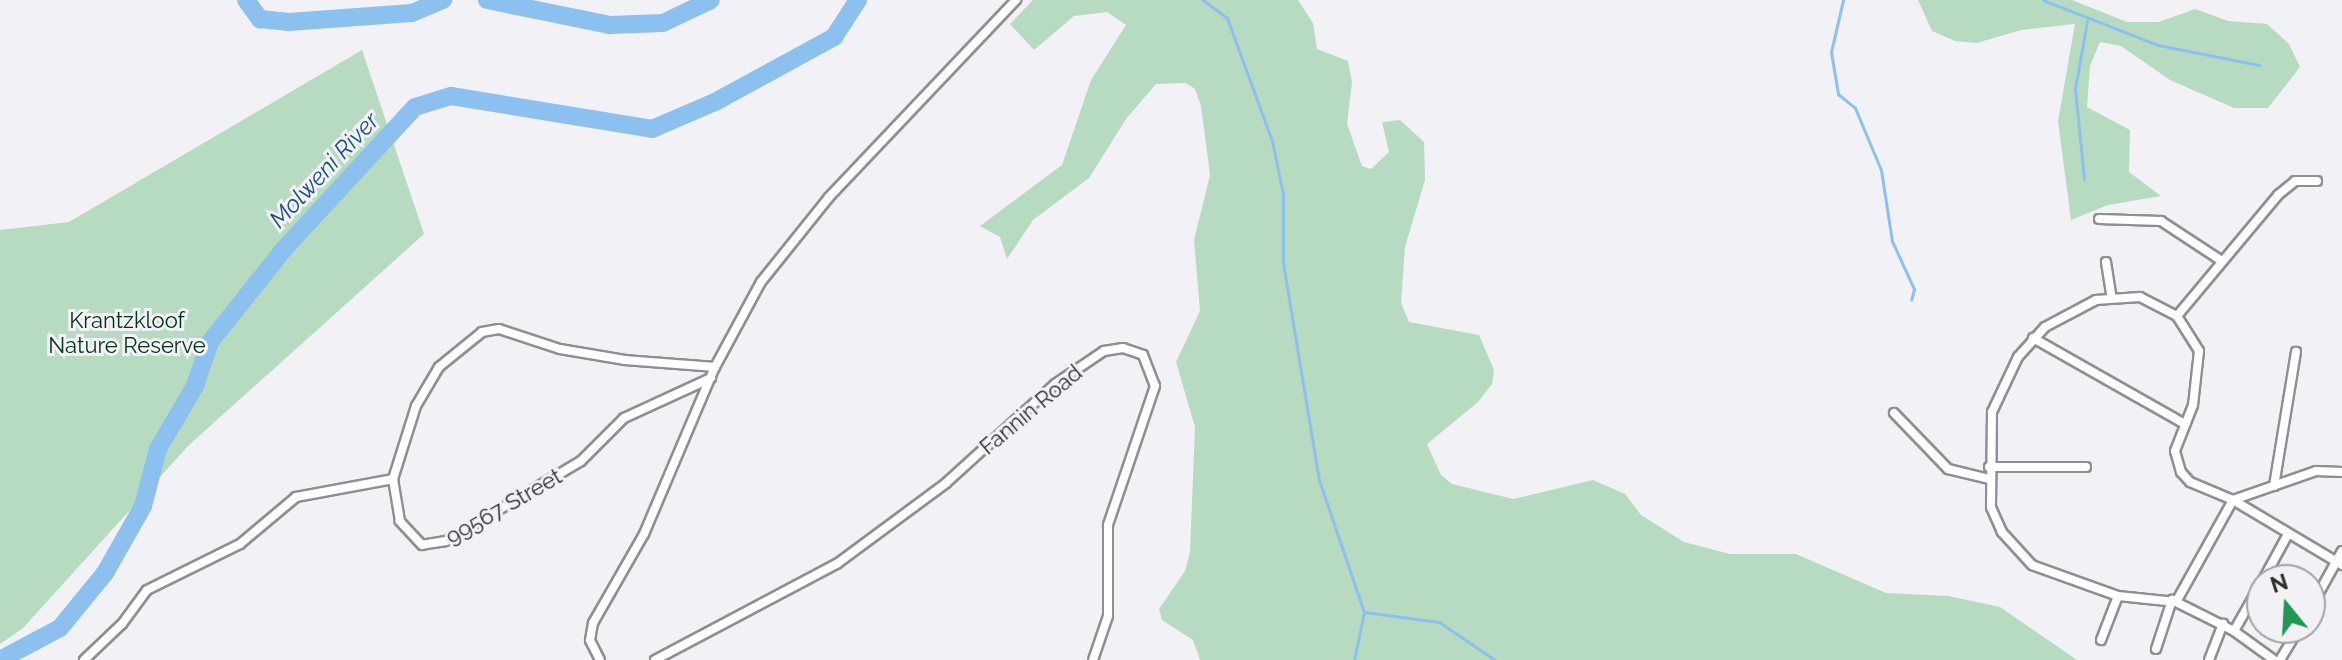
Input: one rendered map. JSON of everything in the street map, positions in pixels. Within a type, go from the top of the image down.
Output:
[{"type":"street","points":[[600,660],[590,640],[593,623],[644,534],[715,367],[761,282],[829,197],[1011,1]]},
{"type":"street","points":[[2177,316],[2288,187],[2301,179],[2317,181]]},
{"type":"street","points":[[2099,219],[2161,221],[2222,261]]},
{"type":"street","points":[[2106,262],[2111,295]]},
{"type":"street","points":[[2274,660],[2223,624],[2174,601],[2118,596],[2032,565],[1996,520],[1989,479],[1992,412],[2033,338],[2079,306],[2111,295],[2140,297],[2177,316],[2199,351],[2193,405],[2175,451],[2181,472],[2190,482],[2233,500],[2339,563]]},
{"type":"street","name":"99567 Street","points":[[711,378],[624,418],[581,461],[504,511],[434,546],[422,545],[400,521],[393,479],[409,424],[439,367],[482,332],[499,329],[560,349],[625,360],[715,367]]},
{"type":"street","points":[[2033,338],[2185,424]]},
{"type":"street","name":"Fannin Road","points":[[655,660],[838,563],[946,483],[1055,384],[1104,351],[1123,348],[1143,355],[1155,386],[1108,525],[1108,616],[1093,660]]},
{"type":"street","points":[[2274,486],[2296,352]]},
{"type":"street","points":[[1894,413],[1948,469],[1989,479]]},
{"type":"street","points":[[1989,467],[2086,467]]},
{"type":"street","points":[[2156,649],[2174,601],[2233,500],[2316,471],[2342,472]]},
{"type":"street","points":[[84,660],[122,624],[147,590],[240,544],[296,497],[393,479]]},
{"type":"street","points":[[2271,564],[2288,534]]},
{"type":"street","points":[[2326,584],[2339,563],[2342,551]]},
{"type":"street","points":[[2101,640],[2118,596]]},
{"type":"street","points":[[2234,631],[2246,610]]},
{"type":"street","points":[[2209,660],[2223,624]]},
{"type":"green space","points":[[1033,0],[1298,0],[1313,23],[1317,49],[1348,61],[1352,82],[1347,124],[1362,166],[1371,169],[1389,152],[1382,122],[1400,120],[1424,142],[1425,180],[1405,247],[1401,303],[1409,322],[1479,335],[1494,370],[1492,384],[1478,402],[1427,444],[1441,475],[1452,484],[1513,499],[1593,480],[1625,494],[1641,515],[1684,542],[1730,554],[1796,554],[1886,593],[1948,596],[2000,607],[2077,660],[1200,660],[1193,640],[1162,620],[1159,609],[1185,571],[1190,552],[1195,427],[1176,362],[1200,311],[1194,240],[1210,175],[1201,106],[1195,89],[1186,83],[1156,84],[1126,119],[1089,178],[1033,220],[1007,259],[1000,237],[980,226],[1062,165],[1091,80],[1126,25],[1107,12],[1074,16],[1034,50],[1010,24]]},
{"type":"green space","points":[[1918,0],[2072,0],[2127,22],[2159,22],[2195,9],[2228,21],[2267,24],[2289,44],[2300,67],[2268,108],[2234,108],[2170,80],[2121,46],[2100,42],[2090,66],[2087,107],[2130,130],[2129,172],[2161,196],[2108,205],[2071,220],[2058,121],[2075,24],[2021,30],[1977,43],[1955,41],[1932,31]]},
{"type":"green space","name":"Krantzkloof Nature Reserve","points":[[362,50],[424,234],[189,445],[23,628],[0,644],[0,230],[69,222]]},
{"type":"waterway","points":[[246,0],[260,19],[289,22],[412,13],[443,0]]},
{"type":"waterway","points":[[487,0],[610,25],[663,23],[711,0]]},
{"type":"waterway","name":"Molweni River","points":[[0,660],[60,628],[105,573],[143,506],[158,449],[195,386],[210,342],[284,249],[415,107],[451,96],[652,129],[715,102],[834,37],[858,0]]},
{"type":"waterway","points":[[1203,0],[1227,18],[1272,141],[1283,194],[1283,263],[1319,480],[1364,612],[1354,660]]},
{"type":"waterway","points":[[1843,0],[1831,52],[1838,94],[1855,108],[1881,170],[1892,241],[1914,289],[1911,300]]},
{"type":"waterway","points":[[2043,0],[2158,45],[2259,65]]},
{"type":"waterway","points":[[2084,179],[2075,89],[2087,21]]},
{"type":"waterway","points":[[1364,612],[1439,622],[1495,660]]}]
